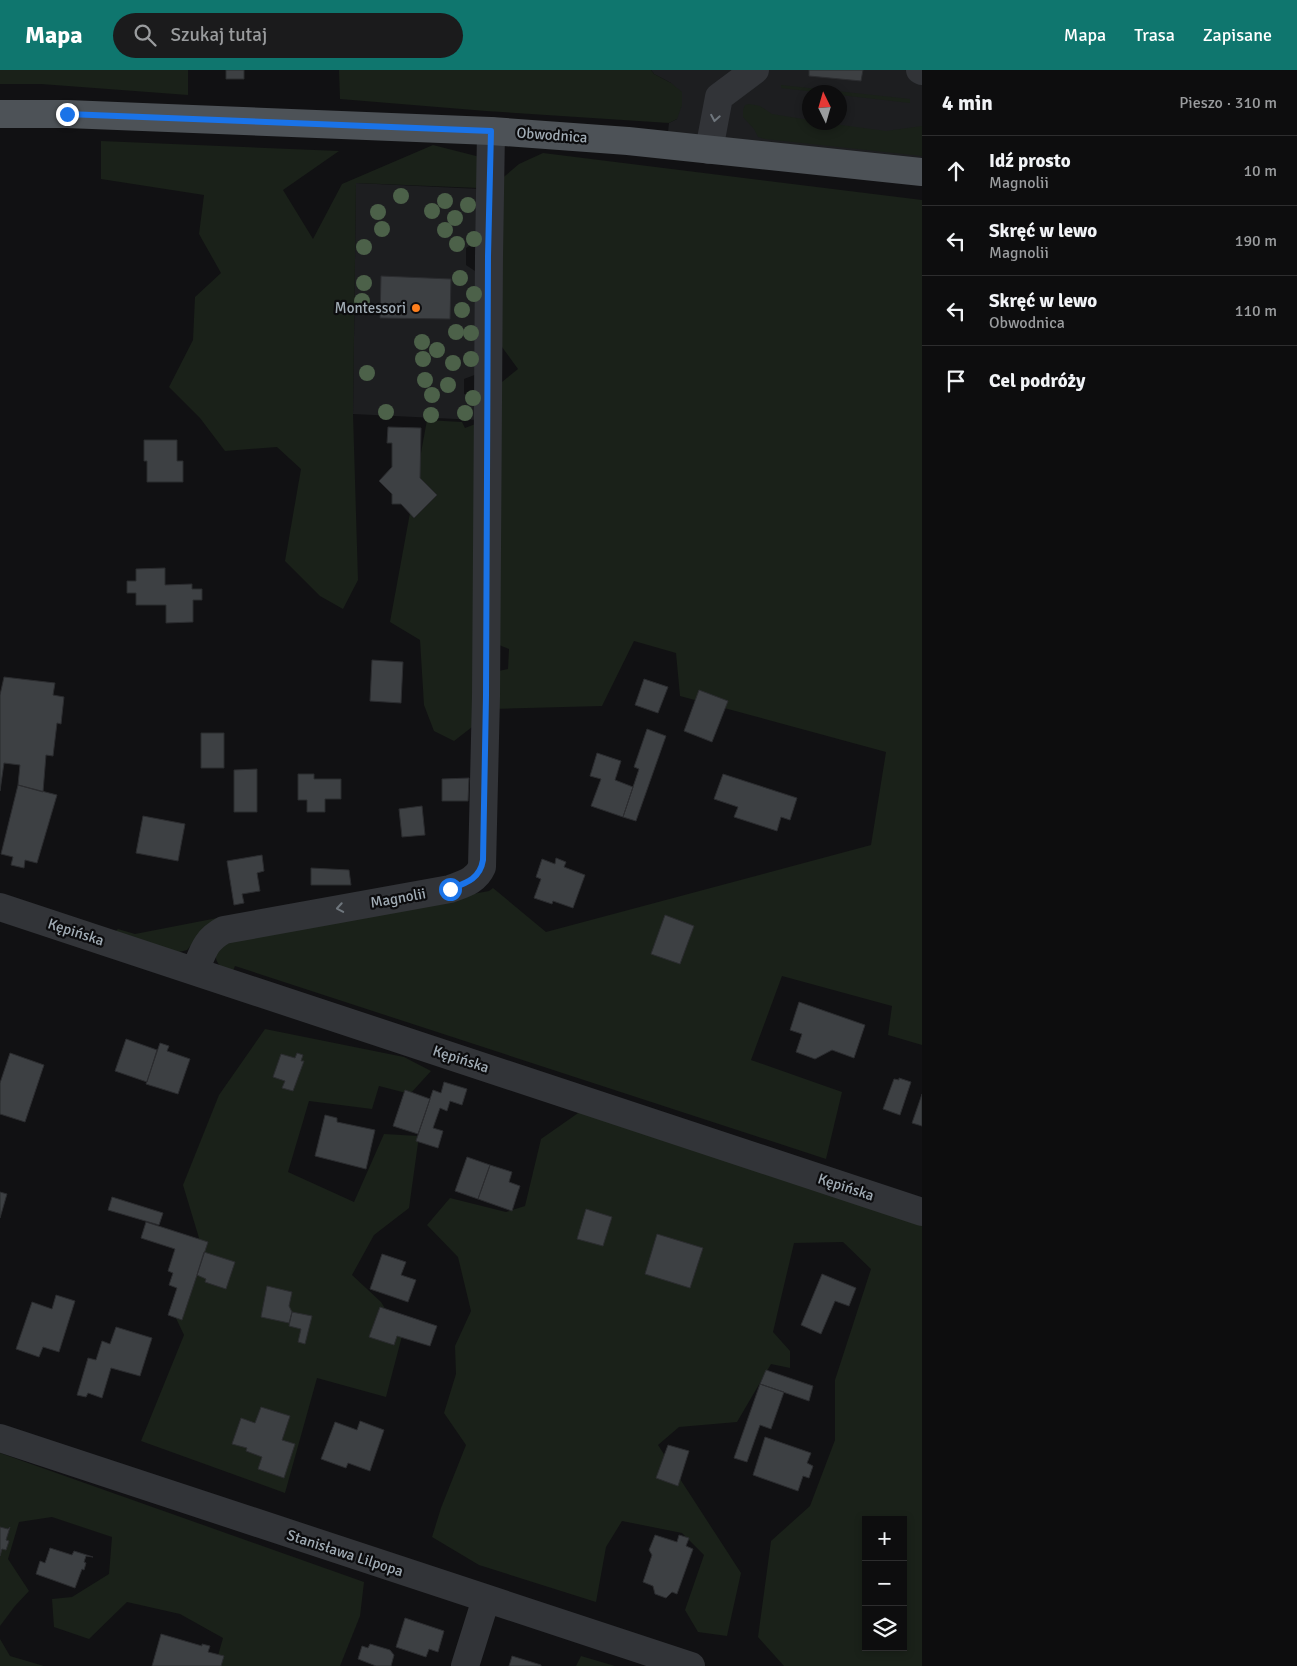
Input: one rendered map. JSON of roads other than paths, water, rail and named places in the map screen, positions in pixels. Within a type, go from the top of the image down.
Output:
[{"type":"main road","name":"Obwodnica","points":[[0,114],[67,114],[491,131],[628,141],[922,172]]},
{"type":"street","points":[[709,150],[719,97],[755,70]]},
{"type":"street","name":"Magnolii","points":[[195,971],[208,941],[224,930],[450,889],[473,879],[482,867],[486,696],[488,256],[491,131]]},
{"type":"street","name":"Kępińska","points":[[0,907],[922,1212]]},
{"type":"street","name":"Stanisława Lilpopa","points":[[0,1438],[486,1600],[691,1666]]},
{"type":"street","points":[[465,1666],[486,1600]]},
{"type":"place","name":"Montessori","points":[[416,308]]}]
